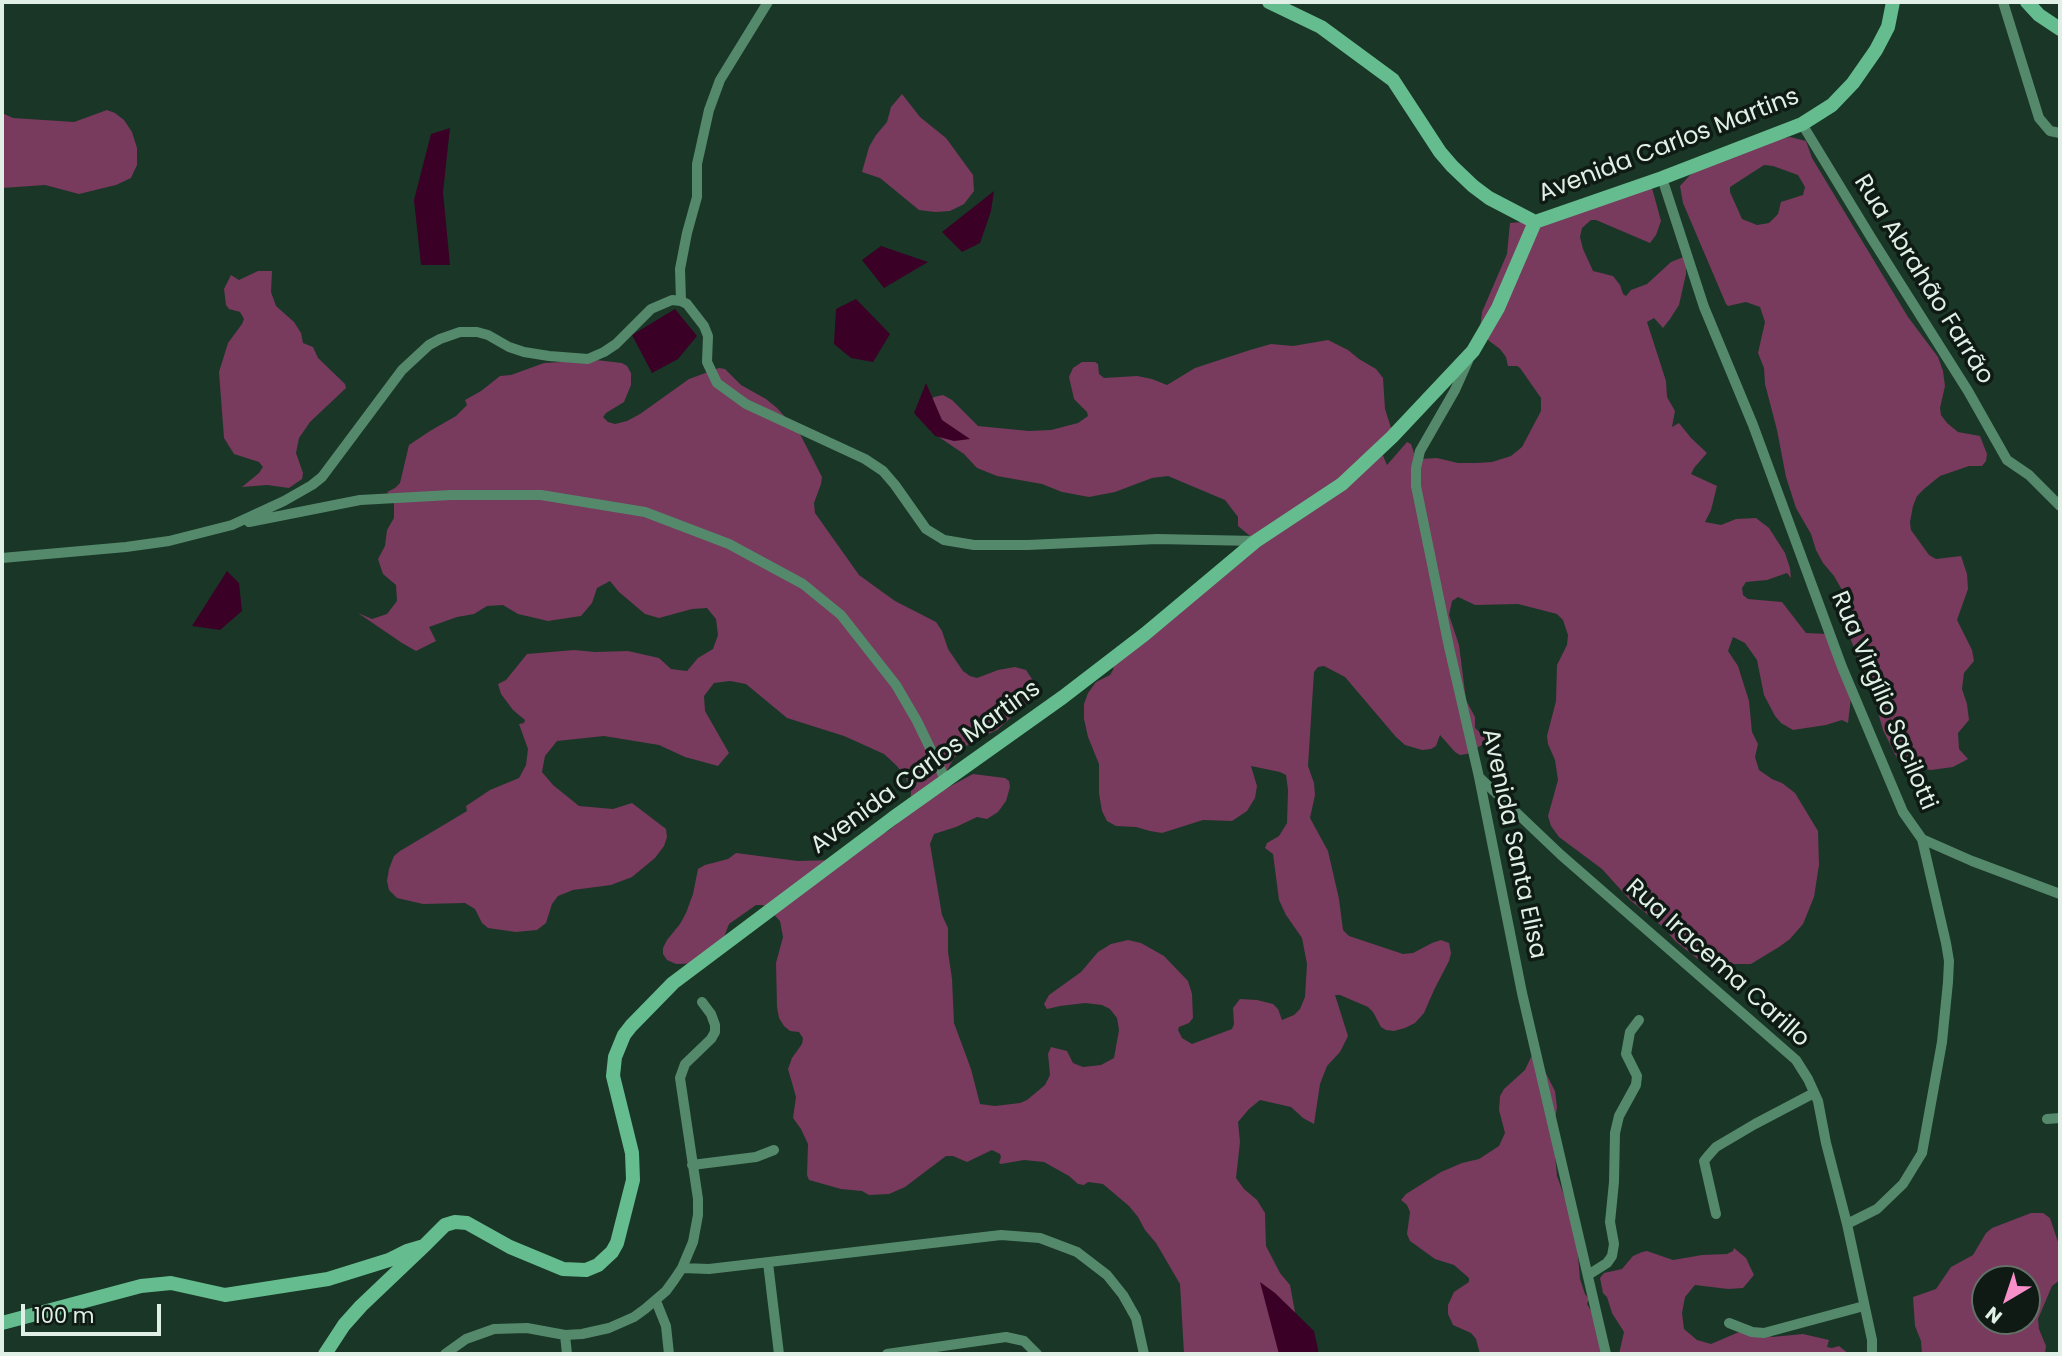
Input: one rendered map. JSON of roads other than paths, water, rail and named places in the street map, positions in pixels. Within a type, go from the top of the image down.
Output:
[{"type":"street","points":[[681,301],[680,269],[697,197],[697,164],[709,110],[720,80],[768,2]]},
{"type":"street","points":[[1269,2],[1321,27],[1393,80],[1452,166],[1489,198],[1535,222]]},
{"type":"street","name":"Avenida Carlos Martins","points":[[2,1323],[141,1286],[171,1283],[225,1295],[328,1279],[424,1246],[445,1225],[455,1222],[467,1223],[510,1247],[563,1269],[586,1270],[603,1261],[617,1243],[633,1180],[632,1153],[613,1076],[615,1057],[624,1035],[643,1012],[673,983],[1063,697],[1256,541],[1342,484],[1392,438],[1473,351],[1498,308],[1535,222],[1662,178],[1802,124],[1832,105],[1853,83],[1877,50],[1888,27],[1893,2]]},
{"type":"street","points":[[2003,2],[2039,118],[2050,131],[2060,132]]},
{"type":"street","points":[[2027,2],[2039,15],[2060,29]]},
{"type":"street","name":"Rua Abrahão Farrão","points":[[1802,124],[1968,391],[2007,460],[2029,475],[2060,506]]},
{"type":"street","name":"Rua Virgílio Sacilotti","points":[[1662,178],[1704,307],[1753,425],[1842,667],[1903,812],[1922,839],[1949,961],[1942,1042],[1922,1153],[1903,1184],[1877,1209],[1847,1224]]},
{"type":"street","points":[[232,525],[284,501],[322,477],[402,370],[429,345],[440,339],[460,332],[477,332],[524,352],[588,359],[616,344],[651,309],[664,302],[681,301],[693,310],[706,330],[707,362],[717,383],[746,404],[883,471],[926,530],[944,540],[974,545],[1157,539],[1256,541]]},
{"type":"street","name":"Avenida Santa Elisa","points":[[1473,351],[1417,460],[1419,505],[1479,777],[1522,993],[1606,1354]]},
{"type":"street","points":[[2,558],[126,547],[179,539],[232,525],[360,500],[450,495],[541,495],[645,512],[729,544],[803,584],[841,615],[897,685],[946,781]]},
{"type":"street","name":"Rua Iracema Carillo","points":[[1479,777],[1561,855],[1796,1059],[1814,1093],[1847,1224],[1872,1340],[1872,1354]]},
{"type":"street","points":[[1922,839],[2060,894]]},
{"type":"street","points":[[445,1354],[484,1332],[505,1327],[565,1335],[609,1328],[634,1317],[666,1291],[682,1268],[693,1242],[698,1215],[680,1079],[685,1064],[715,1032],[711,1014],[702,1002]]},
{"type":"street","points":[[1588,1275],[1607,1263],[1612,1256],[1614,1244],[1610,1222],[1615,1133],[1619,1116],[1636,1085],[1637,1076],[1626,1055],[1630,1031],[1639,1020]]},
{"type":"street","points":[[1716,1214],[1704,1161],[1708,1156],[1716,1147],[1814,1093]]},
{"type":"street","points":[[2047,1119],[2060,1118]]},
{"type":"street","points":[[692,1166],[756,1157],[774,1150]]},
{"type":"street","points":[[682,1268],[709,1269],[1001,1235],[1040,1238],[1077,1252],[1107,1275],[1124,1295],[1136,1318],[1144,1354]]},
{"type":"street","points":[[325,1354],[344,1325],[361,1306],[424,1246]]},
{"type":"street","points":[[768,1262],[779,1354]]},
{"type":"street","points":[[656,1301],[666,1326],[669,1354]]},
{"type":"street","points":[[1729,1323],[1752,1332],[1764,1333],[1864,1306]]},
{"type":"street","points":[[565,1335],[567,1354]]},
{"type":"street","points":[[887,1354],[1012,1337],[1028,1344],[1037,1354]]}]
